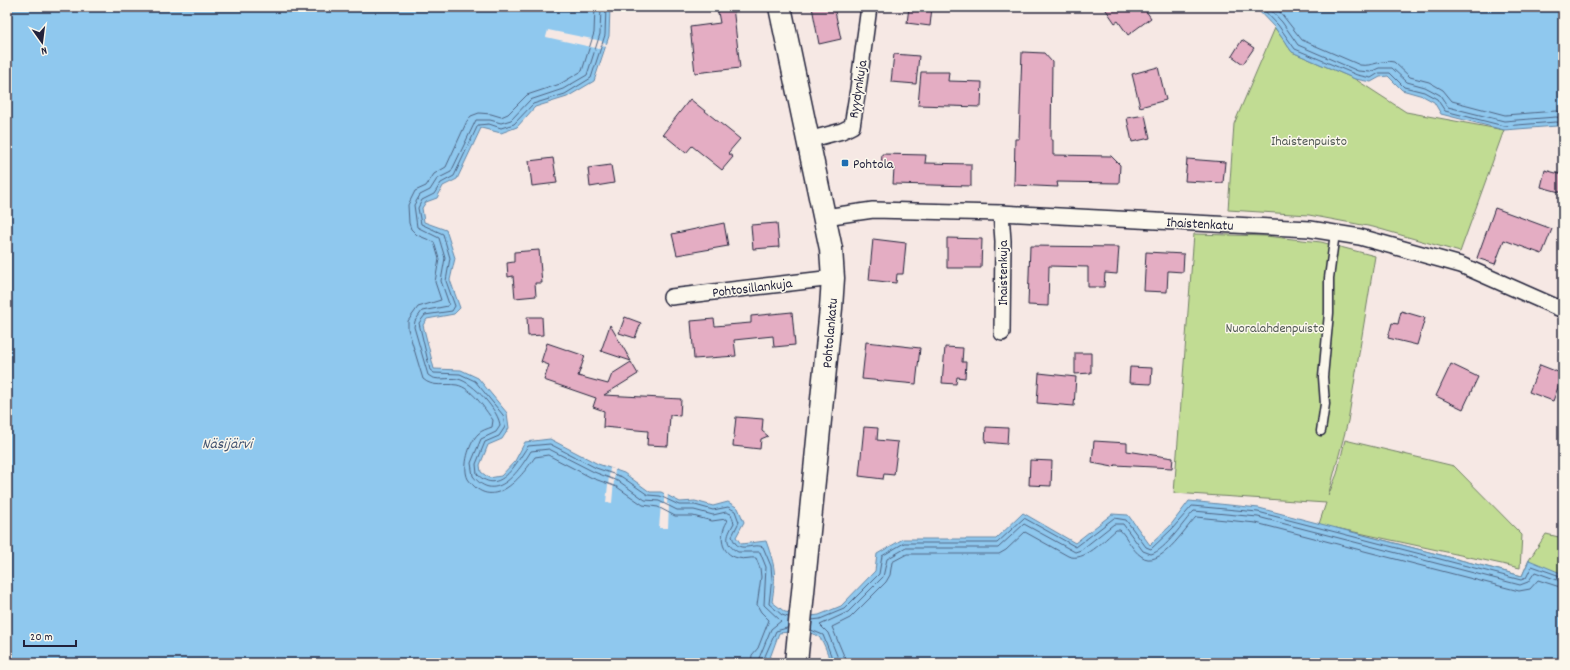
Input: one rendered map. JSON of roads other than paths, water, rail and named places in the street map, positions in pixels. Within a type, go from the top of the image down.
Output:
[{"type":"main road","name":"Pohtolankatu","points":[[780,7],[825,217],[831,249],[833,278],[832,308],[796,663]]},
{"type":"street","name":"Ryydynkuja","points":[[808,140],[842,131],[852,126],[869,7]]},
{"type":"street","name":"Ihaistenkatu","points":[[825,217],[873,210],[1001,213],[1310,229],[1360,237],[1460,265],[1563,310]]},
{"type":"street","name":"Ihaistenkuja","points":[[1001,213],[1003,241],[1002,332]]},
{"type":"street","name":"Pohtosillankuja","points":[[671,297],[833,278]]},
{"type":"lane","points":[[1321,431],[1325,404],[1323,377],[1329,313],[1329,278],[1335,233]]},
{"type":"water","name":"Näsijärvi","points":[[7,7],[610,7],[609,36],[594,81],[567,97],[535,107],[517,127],[501,133],[481,128],[457,179],[443,186],[437,198],[426,202],[422,208],[424,222],[446,230],[455,258],[450,280],[460,308],[454,314],[427,319],[423,325],[434,369],[461,370],[478,378],[507,413],[509,428],[502,439],[488,445],[480,465],[481,472],[489,478],[501,476],[515,461],[525,442],[550,439],[598,464],[624,473],[650,492],[661,492],[680,502],[695,501],[713,506],[728,502],[738,508],[744,522],[736,537],[741,544],[766,541],[772,558],[774,571],[772,602],[785,612],[811,616],[819,615],[841,606],[875,571],[877,554],[903,539],[996,539],[1023,513],[1075,543],[1112,514],[1128,515],[1150,545],[1170,526],[1189,501],[1259,508],[1522,576],[1529,560],[1563,574],[1563,663],[831,663],[825,646],[819,637],[806,632],[794,632],[779,633],[771,655],[765,663],[7,663]]},
{"type":"water","points":[[1255,7],[1563,7],[1563,128],[1557,126],[1504,130],[1441,114],[1434,102],[1423,96],[1402,90],[1388,76],[1380,77],[1371,82],[1355,79],[1292,52],[1275,28]]},
{"type":"place","name":"Pohtola","points":[[845,163]]},
{"type":"park label","name":"Ihaistenpuisto","points":[[1309,140]]},
{"type":"park label","name":"Nuoralahdenpuisto","points":[[1275,327]]}]
